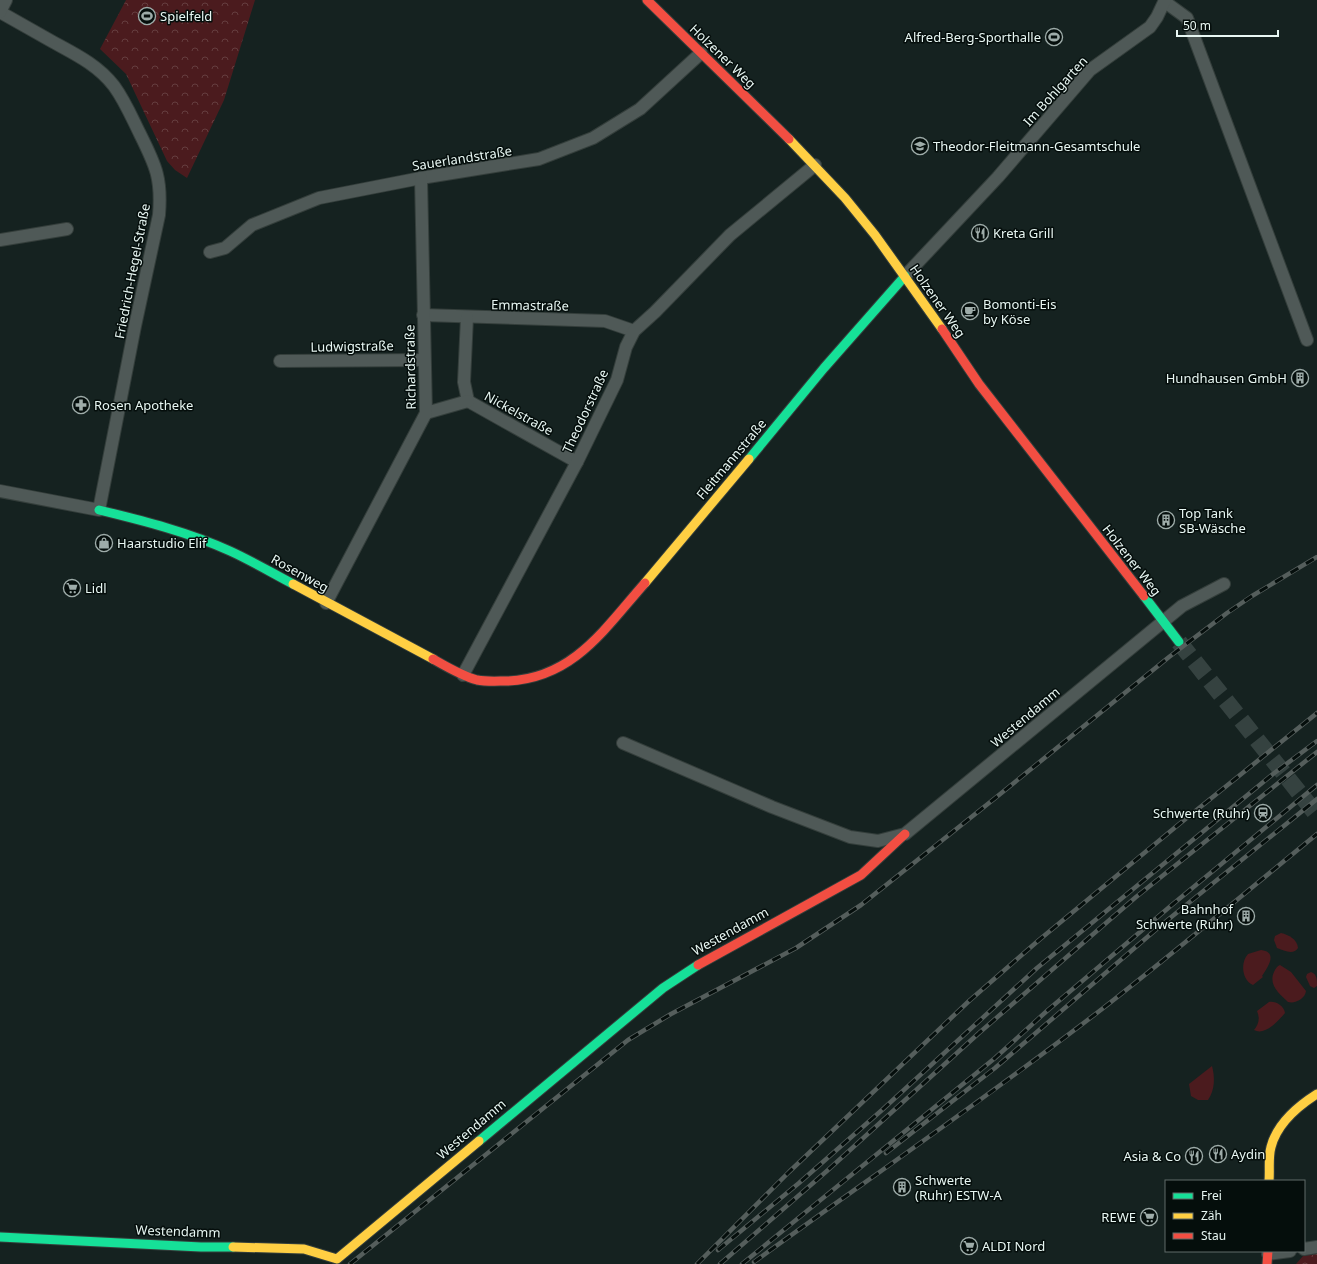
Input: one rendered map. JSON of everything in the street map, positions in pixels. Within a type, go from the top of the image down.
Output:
[{"type":"street","points":[[0,12],[6,0]]},
{"type":"street","name":"Holzener Weg","points":[[647,0],[701,52],[845,198],[875,235],[905,276],[979,384],[1179,642]]},
{"type":"street","name":"Im Bohlgarten","points":[[905,276],[998,177],[1090,70],[1150,27],[1165,1],[1187,18],[1307,340]]},
{"type":"street","name":"Friedrich-Hegel-Straße","points":[[0,12],[87,61],[101,72],[114,86],[124,102],[151,156],[157,174],[160,199],[159,216],[135,326],[99,510]]},
{"type":"street","name":"Sauerlandstraße","points":[[210,252],[225,248],[252,225],[320,198],[421,178],[539,159],[593,138],[640,109],[701,52]]},
{"type":"street","name":"Theodorstraße","points":[[463,675],[577,462],[617,380],[626,347],[634,331],[655,312],[730,235],[814,165]]},
{"type":"street","name":"Richardstraße","points":[[326,603],[426,413],[421,178]]},
{"type":"street","points":[[0,240],[67,230]]},
{"type":"street","name":"Fleitmannstraße","points":[[575,658],[590,645],[657,569],[824,368],[905,276]]},
{"type":"street","name":"Emmastraße","points":[[423,315],[605,321],[634,331]]},
{"type":"street","points":[[426,413],[468,401],[464,382],[467,317]]},
{"type":"street","name":"Ludwigstraße","points":[[280,361],[424,360]]},
{"type":"street","name":"Nickelstraße","points":[[468,401],[577,462]]},
{"type":"street","name":"Rosenweg","points":[[0,491],[99,510],[150,522],[203,538],[463,675],[478,680],[520,680],[549,672],[575,658]]},
{"type":"street","name":"Westendamm","points":[[0,1237],[201,1247],[266,1247],[304,1249],[337,1259],[663,988],[703,962],[861,875],[905,834],[1182,606],[1224,584]]},
{"type":"street","name":"Westendamm","points":[[624,743],[772,807],[850,837],[878,841],[905,834]]},
{"type":"street","points":[[1269,1180],[1270,1154],[1275,1136],[1294,1112],[1317,1094]]},
{"type":"street","points":[[1305,1249],[1317,1247]]},
{"type":"street","points":[[1267,1256],[1285,1252]]},
{"type":"green space","points":[[126,0],[255,0],[224,100],[187,178],[175,170],[167,161],[126,74],[100,49]]},
{"type":"green space","points":[[1281,933],[1290,936],[1296,942],[1298,948],[1296,950],[1289,952],[1277,948],[1274,940],[1275,936]]},
{"type":"green space","points":[[1261,950],[1266,951],[1271,957],[1262,976],[1263,977],[1253,985],[1246,979],[1243,966],[1245,958],[1248,954]]},
{"type":"green space","points":[[1280,965],[1291,972],[1306,991],[1304,996],[1299,1000],[1288,1002],[1276,989],[1273,977],[1274,972]]},
{"type":"green space","points":[[1311,972],[1317,979],[1317,986],[1314,988],[1310,986],[1306,977],[1307,974]]},
{"type":"green space","points":[[1269,1002],[1279,1004],[1285,1013],[1271,1027],[1262,1031],[1254,1030],[1258,1021],[1257,1011]]},
{"type":"green space","points":[[1212,1066],[1214,1079],[1212,1092],[1208,1100],[1198,1100],[1191,1096],[1189,1084]]},
{"type":"green space","points":[[1317,1254],[1317,1264],[1296,1264],[1303,1256]]},
{"type":"tunnel","points":[[1179,642],[1317,815]]},
{"type":"railway","points":[[350,1264],[628,1040],[671,1014],[796,948],[861,905],[1169,657],[1252,596],[1317,557]]},
{"type":"railway","points":[[697,1264],[789,1172],[969,1001],[1039,940],[1317,713]]},
{"type":"railway","points":[[718,1250],[799,1183],[882,1110],[1037,968],[1273,774],[1317,741]]},
{"type":"railway","points":[[720,1264],[828,1170],[979,1033],[1136,897],[1317,752]]},
{"type":"railway","points":[[742,1264],[995,1058],[1048,1010],[1173,904],[1317,785]]},
{"type":"railway","points":[[886,1153],[995,1068],[1159,927],[1317,799]]},
{"type":"railway","points":[[754,1262],[1059,1042],[1156,966],[1317,834]]},
{"type":"traffic: fast","points":[[749,459],[824,368],[905,276]]},
{"type":"traffic: fast","points":[[99,510],[133,518],[214,544],[293,584]]},
{"type":"traffic: fast","points":[[1144,596],[1179,642]]},
{"type":"traffic: fast","points":[[479,1141],[663,988],[698,965]]},
{"type":"traffic: fast","points":[[0,1237],[201,1247],[233,1247]]},
{"type":"traffic: slow","points":[[789,139],[845,198],[875,235],[942,329]]},
{"type":"traffic: slow","points":[[645,583],[749,459]]},
{"type":"traffic: slow","points":[[293,584],[433,659]]},
{"type":"traffic: slow","points":[[1269,1180],[1270,1151],[1278,1131],[1289,1116],[1317,1094]]},
{"type":"traffic: slow","points":[[233,1247],[304,1249],[337,1259],[479,1141]]},
{"type":"traffic: jam","points":[[647,0],[789,139]]},
{"type":"traffic: jam","points":[[942,329],[979,384],[1144,596]]},
{"type":"traffic: jam","points":[[433,659],[466,676],[485,681],[508,681],[531,678],[552,671],[570,661],[586,648],[616,617],[645,583]]},
{"type":"traffic: jam","points":[[698,965],[861,875],[905,834]]},
{"type":"traffic: jam","points":[[1267,1264],[1268,1252]]},
{"type":"place","name":"Spielfeld","points":[[147,16]]},
{"type":"place","name":"Alfred-Berg-Sporthalle","points":[[1054,37]]},
{"type":"place","name":"Theodor-Fleitmann-Gesamtschule","points":[[920,146]]},
{"type":"place","name":"Kreta Grill","points":[[980,233]]},
{"type":"place","name":"Bomonti-Eis by Köse","points":[[970,311]]},
{"type":"place","name":"Hundhausen GmbH","points":[[1300,378]]},
{"type":"place","name":"Rosen Apotheke","points":[[81,405]]},
{"type":"place","name":"Top Tank SB-Wäsche","points":[[1166,520]]},
{"type":"place","name":"Haarstudio Elif","points":[[104,543]]},
{"type":"place","name":"Lidl","points":[[72,588]]},
{"type":"place","name":"Schwerte (Ruhr)","points":[[1263,813]]},
{"type":"place","name":"Bahnhof Schwerte (Ruhr)","points":[[1246,916]]},
{"type":"place","name":"Aydin","points":[[1218,1154]]},
{"type":"place","name":"Asia & Co","points":[[1194,1156]]},
{"type":"place","name":"Schwerte (Ruhr) ESTW-A","points":[[902,1187]]},
{"type":"place","name":"REWE","points":[[1149,1217]]},
{"type":"place","name":"ALDI Nord","points":[[969,1246]]}]
